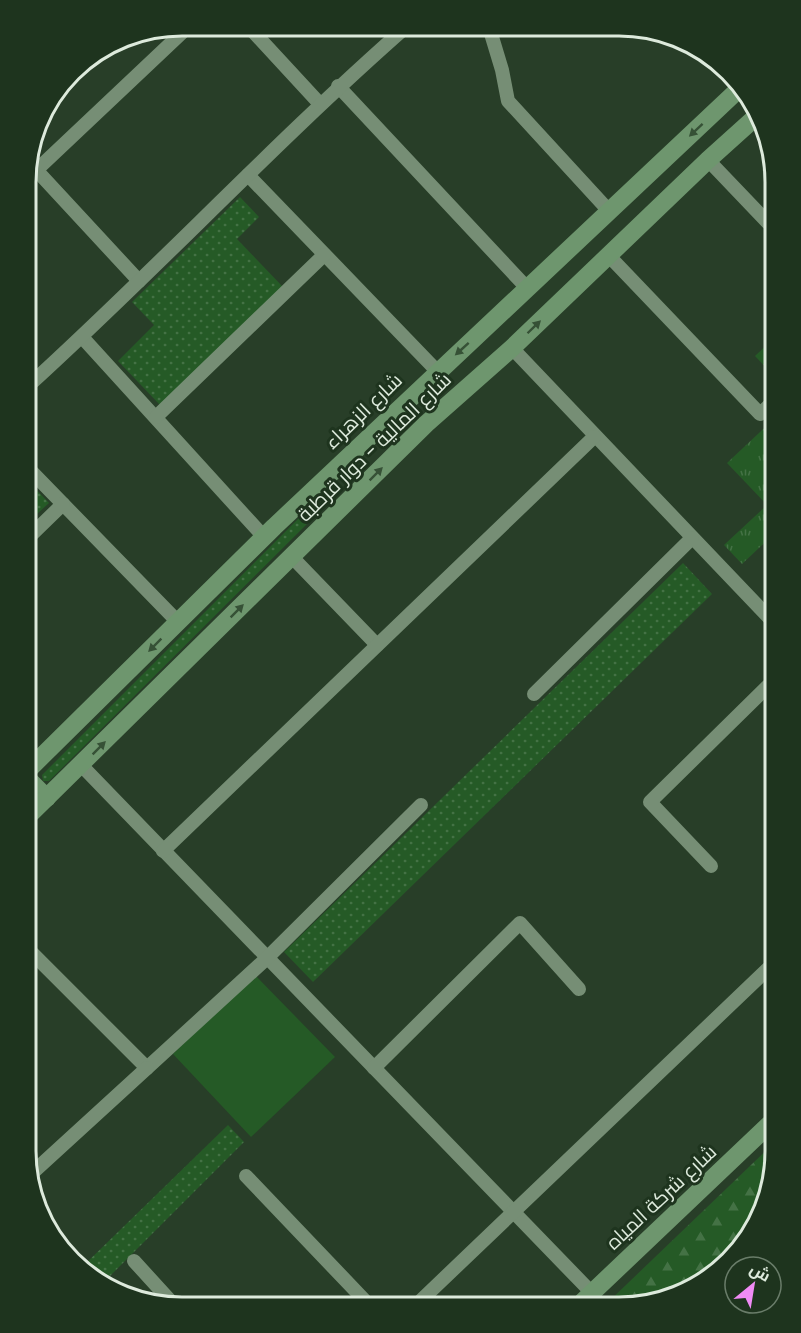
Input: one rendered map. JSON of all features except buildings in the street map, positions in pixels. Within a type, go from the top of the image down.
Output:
[{"type":"main road","name":"شارع الزهراء","points":[[36,762],[264,537],[437,371],[528,290],[735,93]]},
{"type":"main road","name":"شارع المالية - دوار قرطبة","points":[[36,808],[426,424],[512,348],[751,121]]},
{"type":"main road","points":[[327,477],[348,501]]},
{"type":"main road","points":[[36,787],[47,798]]},
{"type":"main road","name":"شارع شركة المياه","points":[[588,1297],[765,1129]]},
{"type":"street","points":[[37,163],[178,36]]},
{"type":"street","points":[[257,36],[320,104]]},
{"type":"street","points":[[36,379],[82,337],[338,86],[396,36]]},
{"type":"street","points":[[492,36],[508,101],[609,212]]},
{"type":"street","points":[[338,86],[528,290]]},
{"type":"street","points":[[708,160],[765,219]]},
{"type":"street","points":[[248,175],[437,371]]},
{"type":"street","points":[[36,176],[139,281]]},
{"type":"street","points":[[156,417],[324,255]]},
{"type":"street","points":[[609,256],[760,414],[765,409]]},
{"type":"street","points":[[82,337],[264,537]]},
{"type":"street","points":[[512,348],[594,437],[765,614]]},
{"type":"street","points":[[163,851],[594,437]]},
{"type":"street","points":[[36,476],[178,622]]},
{"type":"street","points":[[36,530],[63,504]]},
{"type":"street","points":[[534,694],[692,538]]},
{"type":"street","points":[[292,557],[377,645]]},
{"type":"street","points":[[711,866],[650,802],[765,689]]},
{"type":"street","points":[[81,765],[592,1293]]},
{"type":"street","points":[[37,1164],[147,1068],[267,958],[421,805]]},
{"type":"street","points":[[374,1068],[520,923],[579,989]]},
{"type":"street","points":[[36,957],[147,1068]]},
{"type":"street","points":[[424,1297],[765,972]]},
{"type":"street","points":[[246,1176],[361,1297]]},
{"type":"street","points":[[134,1261],[167,1296]]},
{"type":"green space","points":[[240,197],[259,217],[237,239],[283,287],[160,405],[118,361],[154,325],[132,302]]},
{"type":"green space","points":[[765,346],[765,366],[755,356]]},
{"type":"green space","points":[[765,427],[765,503],[727,463]]},
{"type":"green space","points":[[36,489],[49,503],[36,515]]},
{"type":"green space","points":[[322,503],[320,511],[49,781],[43,781],[42,775],[313,504]]},
{"type":"green space","points":[[765,507],[765,542],[742,564],[724,545]]},
{"type":"green space","points":[[683,563],[712,594],[313,982],[284,952]]},
{"type":"green space","points":[[255,975],[335,1057],[251,1137],[173,1054]]},
{"type":"green space","points":[[228,1125],[244,1142],[109,1277],[87,1262]]},
{"type":"green space","points":[[765,1152],[762,1180],[750,1216],[729,1247],[715,1261],[675,1286],[648,1294],[613,1297]]}]
